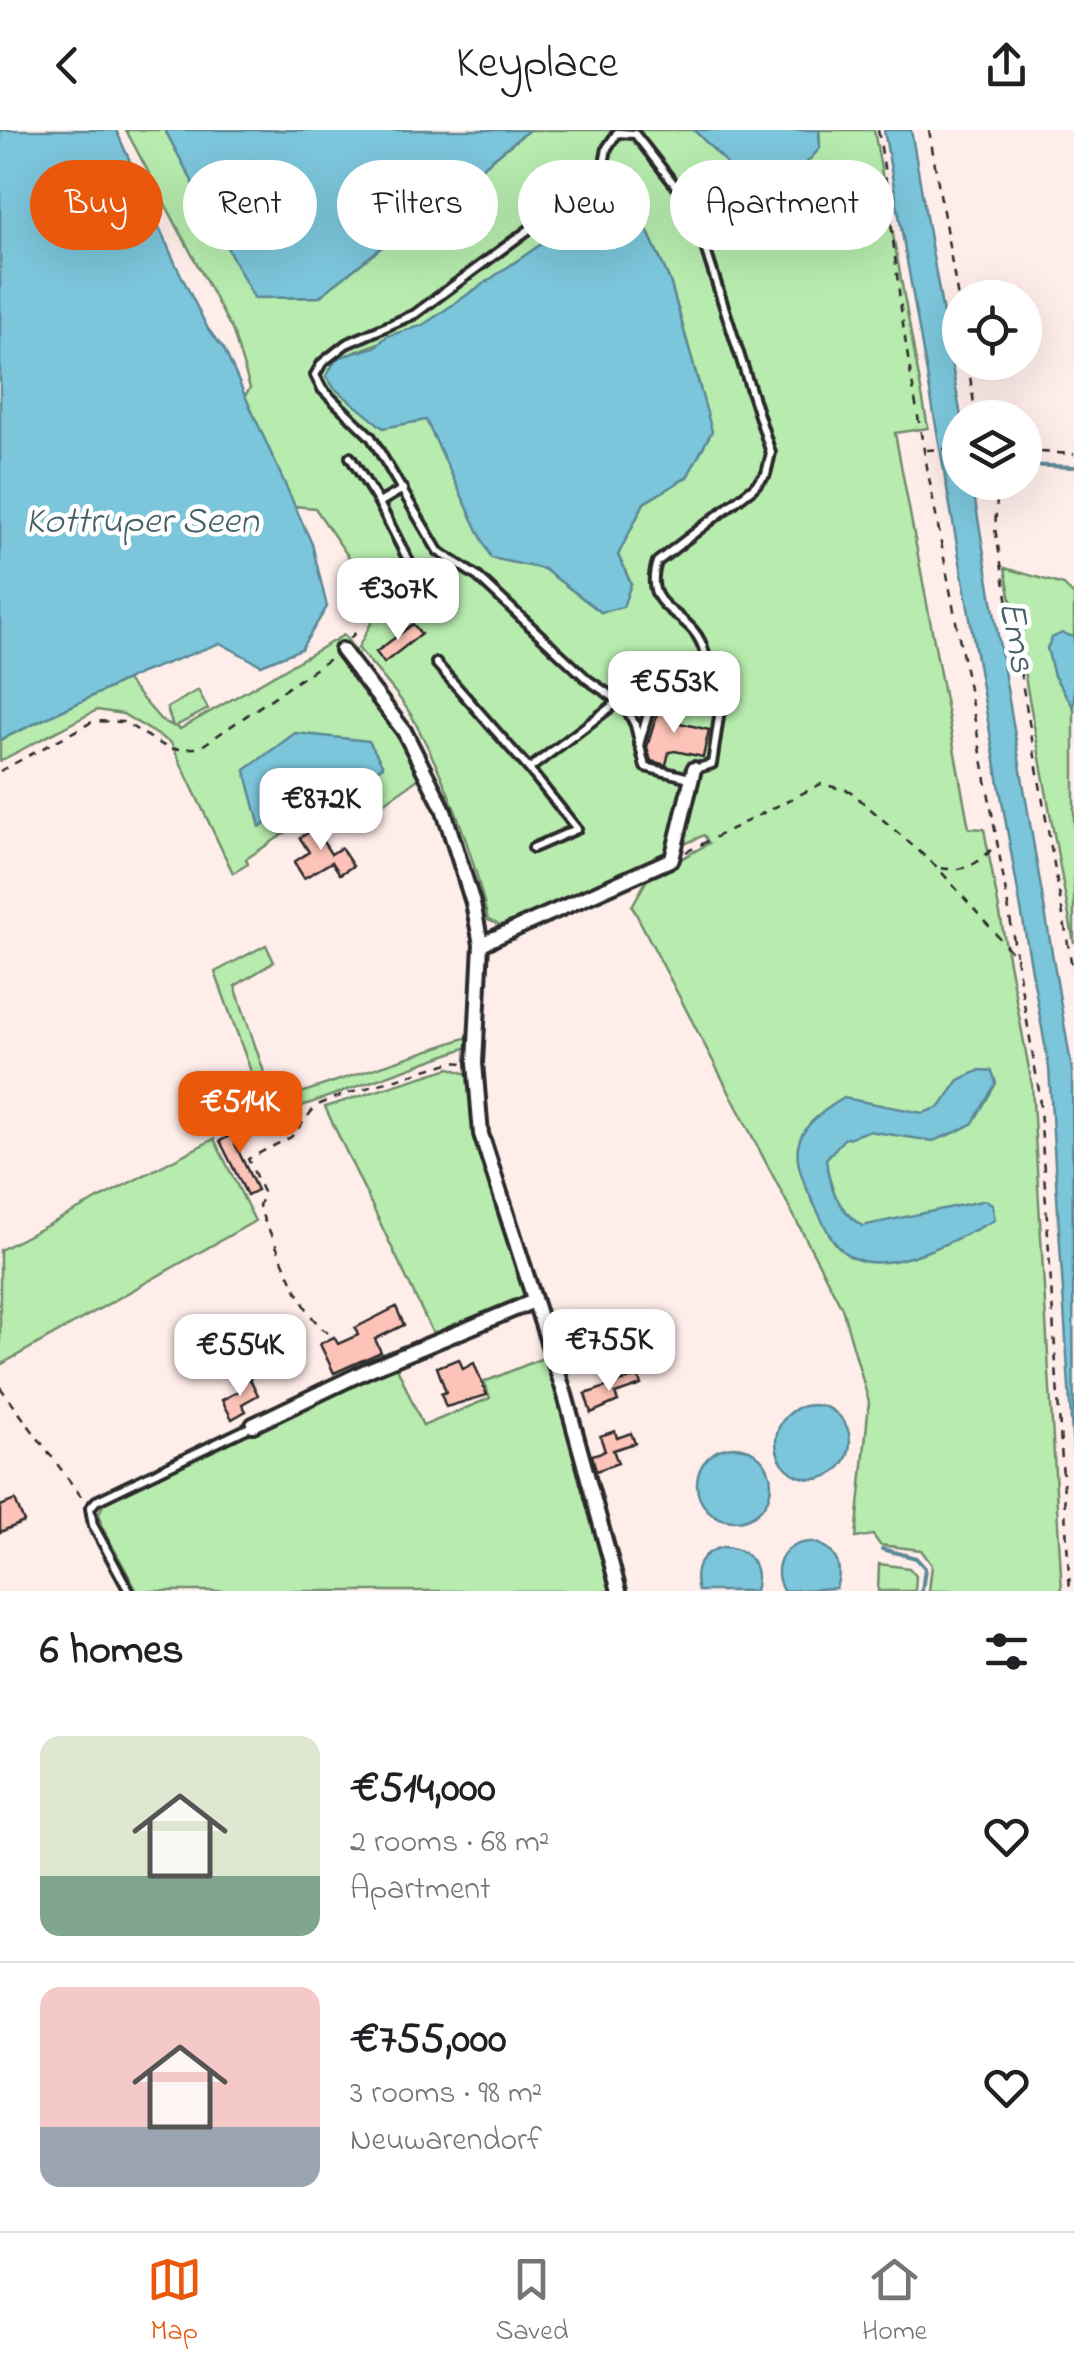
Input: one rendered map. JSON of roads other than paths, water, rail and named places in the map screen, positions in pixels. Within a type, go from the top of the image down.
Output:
[{"type":"street","points":[[342,650],[404,731],[442,808],[474,903],[481,944],[475,1063],[481,1134],[596,1499],[618,1591]]},
{"type":"street","points":[[481,944],[672,858],[693,774]]},
{"type":"street","points":[[253,1425],[368,1370],[534,1301]]},
{"type":"lane","points":[[640,744],[651,702],[658,694],[684,688],[721,703],[712,764],[693,774],[645,767],[635,726],[619,702],[588,680],[478,576],[438,551],[371,437],[322,389],[315,375],[322,362],[346,344],[415,314],[476,271],[603,170],[607,148],[617,134],[635,134],[692,207],[771,453],[766,474],[753,488],[656,562],[651,580],[659,601],[700,634],[705,654],[684,688]]},
{"type":"lane","points":[[350,457],[379,502],[412,568]]},
{"type":"lane","points":[[379,502],[403,489]]},
{"type":"lane","points":[[436,664],[530,769],[576,829],[533,848]]},
{"type":"lane","points":[[530,769],[619,702]]},
{"type":"lane","points":[[129,1591],[93,1525],[90,1508],[96,1501],[253,1425]]},
{"type":"water","name":"Kottruper Seen","points":[[0,130],[116,130],[129,160],[30,160],[30,250],[163,250],[163,236],[208,329],[224,349],[312,544],[327,607],[301,649],[261,665],[220,643],[141,673],[0,740]]},
{"type":"water","points":[[165,130],[529,130],[491,160],[337,160],[337,250],[378,250],[319,297],[254,298],[229,250],[317,250],[317,160],[183,160],[183,164]]},
{"type":"water","points":[[694,130],[819,130],[820,148],[809,160],[723,159]]},
{"type":"water","points":[[884,130],[911,130],[942,308],[942,380],[955,380],[958,400],[942,400],[942,460],[894,187],[894,160],[889,160]]},
{"type":"water","points":[[650,236],[670,281],[712,431],[687,477],[644,503],[618,555],[631,584],[623,607],[601,612],[544,569],[491,558],[426,420],[383,428],[334,388],[326,376],[337,358],[375,347],[387,336],[423,325],[533,250],[650,250]]},
{"type":"water","points":[[949,500],[975,500],[1072,1070],[1074,1468],[1049,1068]]},
{"type":"water","points":[[1062,633],[1074,637],[1074,708],[1054,676],[1047,648],[1052,638]]},
{"type":"water","points":[[295,733],[369,741],[383,766],[359,781],[312,788],[260,827],[245,770]]},
{"type":"water","points":[[980,1070],[992,1071],[996,1083],[973,1123],[933,1141],[868,1131],[844,1139],[826,1159],[836,1197],[862,1226],[986,1200],[992,1204],[995,1220],[908,1258],[872,1262],[849,1256],[828,1232],[808,1192],[798,1160],[802,1134],[844,1098],[923,1113],[940,1107],[959,1080]]},
{"type":"water","points":[[813,1405],[827,1407],[839,1416],[848,1428],[848,1456],[839,1468],[827,1477],[813,1479],[799,1477],[787,1468],[778,1456],[776,1442],[778,1428],[787,1416],[799,1407]]},
{"type":"water","points":[[734,1447],[760,1458],[771,1484],[760,1510],[734,1521],[708,1510],[697,1484],[708,1458]]},
{"type":"water","points":[[813,1542],[836,1559],[836,1588],[783,1591],[778,1572],[782,1557],[794,1546]]},
{"type":"water","points":[[723,1547],[740,1551],[751,1560],[757,1574],[755,1591],[698,1591],[696,1576],[700,1563],[709,1553]]},
{"type":"waterway","points":[[1042,466],[1074,467]]},
{"type":"waterway","points":[[882,1549],[916,1558],[925,1568],[922,1591]]},
{"type":"water label","name":"Ems","points":[[1019,636]]}]
